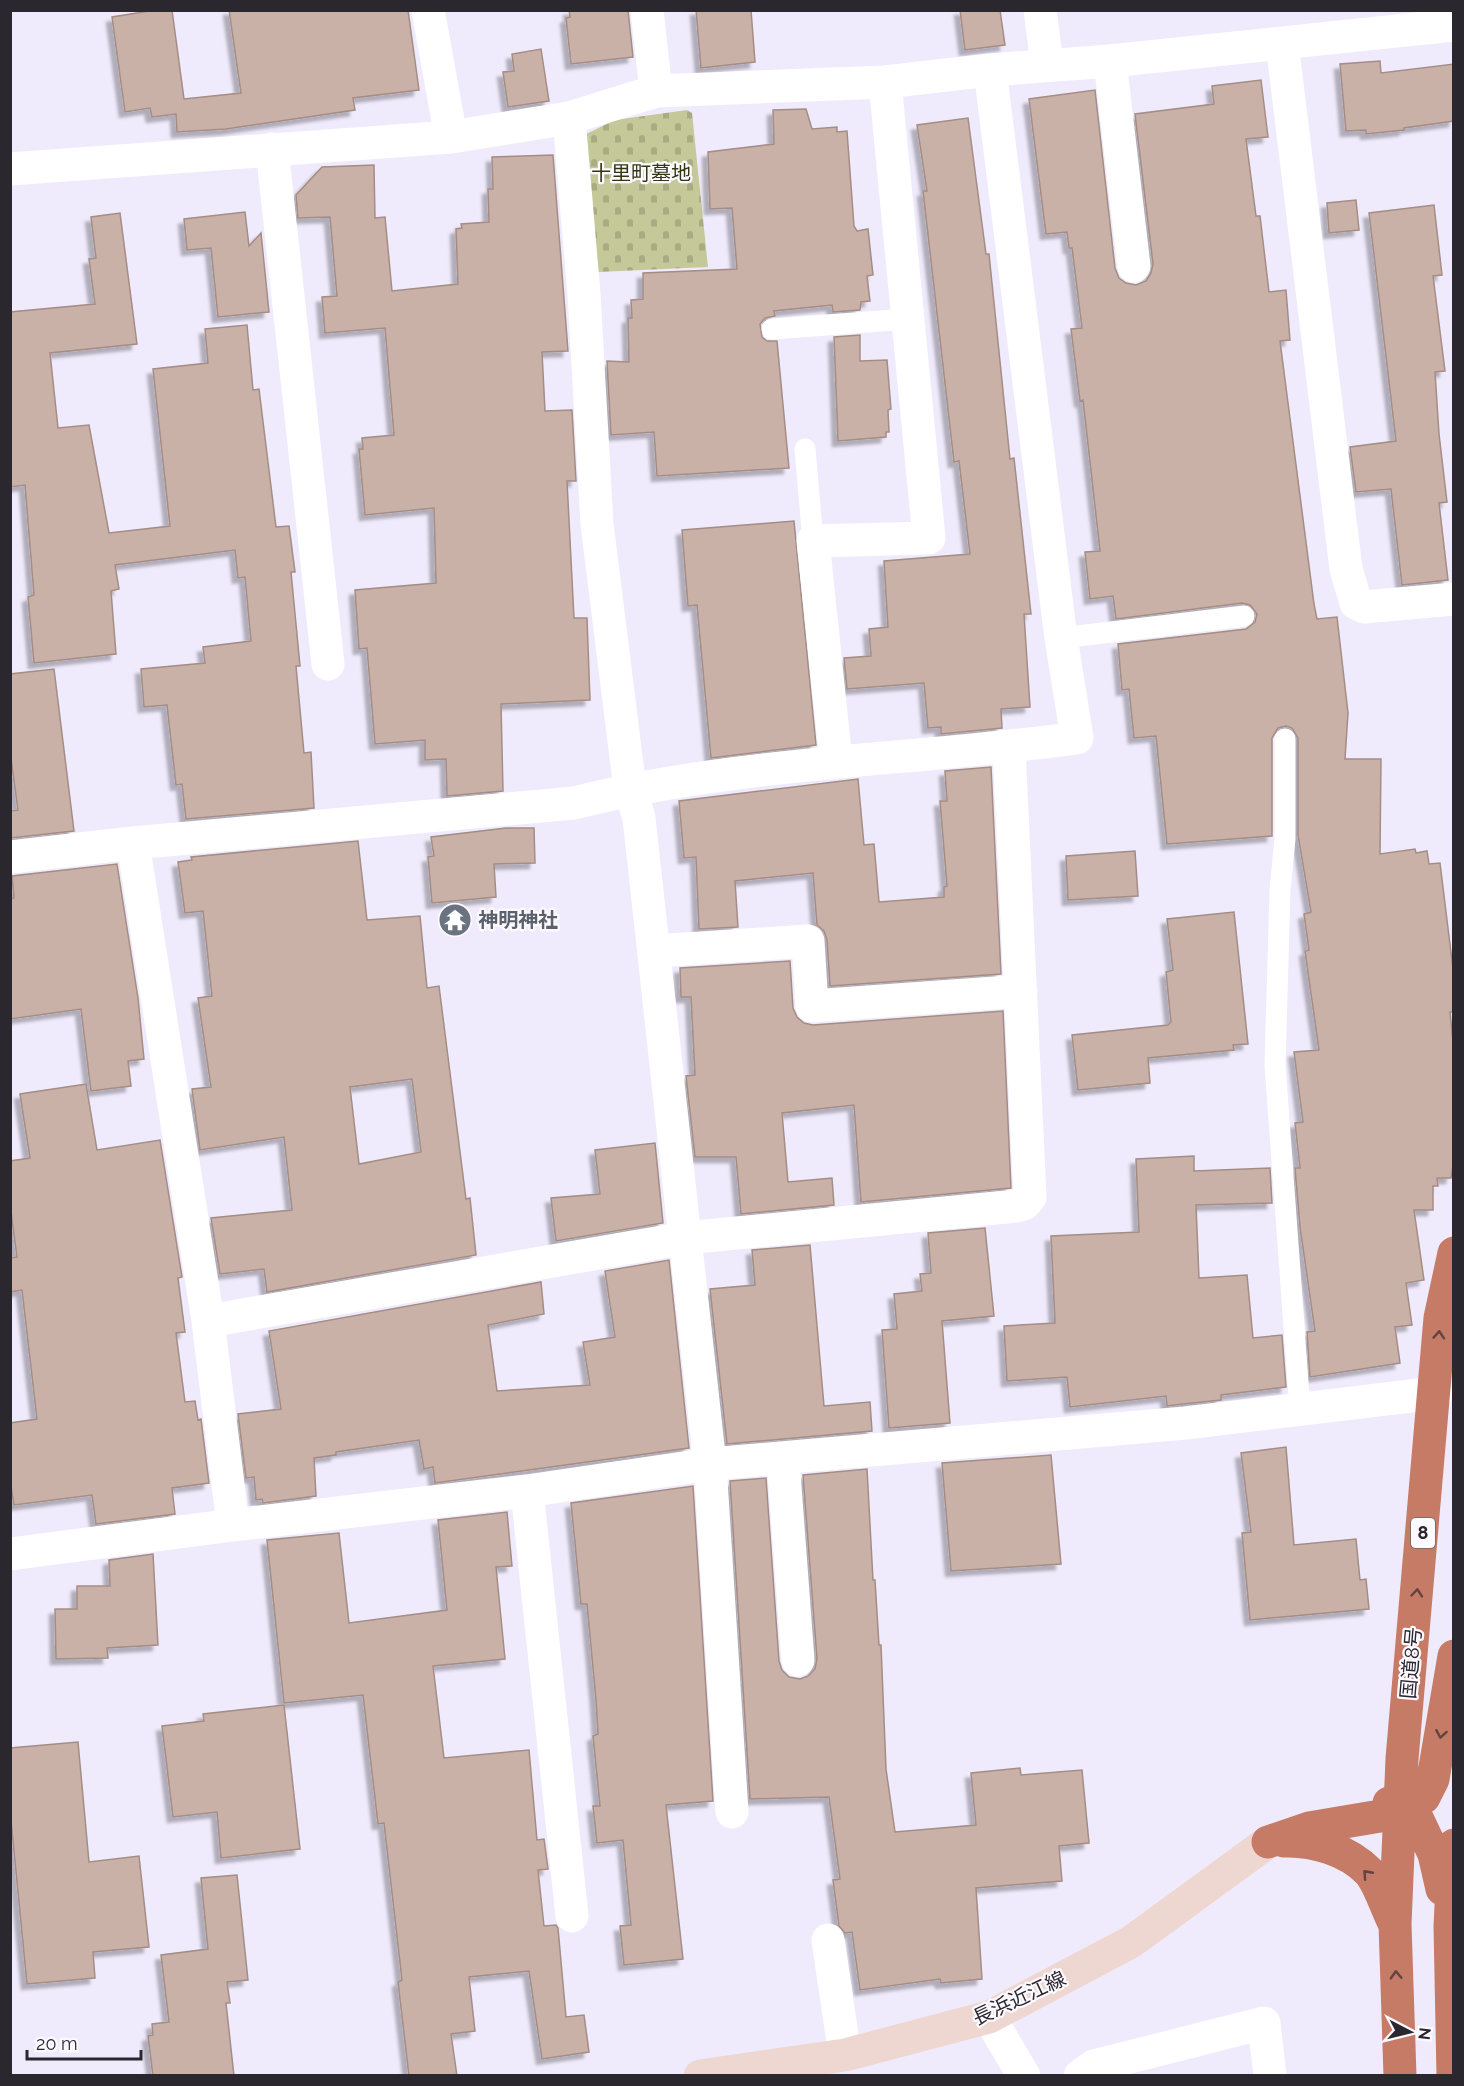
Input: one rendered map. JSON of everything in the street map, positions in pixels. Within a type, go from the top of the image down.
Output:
[{"type":"highway","name":"国道8号","points":[[1400,2076],[1395,1924],[1385,1804],[1402,1759],[1445,1392],[1440,1318],[1454,1253]]},
{"type":"highway","points":[[1385,1804],[1424,1797],[1433,1779],[1454,1656]]},
{"type":"highway","points":[[1268,1842],[1309,1828],[1386,1815],[1385,1804]]},
{"type":"highway","points":[[1385,1804],[1417,1818],[1434,1854],[1450,1926]]},
{"type":"highway","points":[[1268,1842],[1306,1841],[1342,1854],[1369,1873],[1395,1924]]},
{"type":"highway","points":[[1453,2076],[1450,1926],[1454,1845]]},
{"type":"main road","name":"長浜近江線","points":[[700,2076],[845,2055],[989,2017],[1131,1942],[1268,1842]]},
{"type":"street","points":[[428,10],[452,137]]},
{"type":"street","points":[[647,10],[656,91]]},
{"type":"street","points":[[1040,10],[1047,64]]},
{"type":"street","points":[[10,169],[452,137],[569,118],[656,91],[885,82],[1454,25]]},
{"type":"street","points":[[1282,43],[1346,569],[1352,591],[1356,603],[1364,607],[1454,599]]},
{"type":"street","points":[[1110,61],[1134,266]]},
{"type":"street","points":[[10,857],[133,843],[574,803],[630,789],[836,761],[1009,748],[1077,738],[1061,638],[990,70]]},
{"type":"street","points":[[836,761],[813,541],[929,538],[885,82]]},
{"type":"street","points":[[569,118],[584,294],[597,524],[630,789],[639,818],[710,1464],[732,1812]]},
{"type":"street","points":[[272,149],[328,664]]},
{"type":"street","points":[[208,1321],[685,1238],[1024,1204],[1030,1197],[1009,748]]},
{"type":"street","points":[[133,843],[208,1321],[233,1525]]},
{"type":"street","points":[[654,951],[808,941],[812,1006],[1021,991]]},
{"type":"street","points":[[10,1554],[233,1525],[527,1491],[710,1464],[783,1460],[1173,1424],[1445,1392]]},
{"type":"street","points":[[783,1460],[798,1660]]},
{"type":"street","points":[[527,1491],[572,1916]]},
{"type":"street","points":[[828,1940],[845,2055]]},
{"type":"street","points":[[989,2017],[1024,2076]]},
{"type":"street","points":[[1080,2076],[1094,2066],[1264,2023],[1270,2076]]},
{"type":"lane","points":[[772,329],[908,320]]},
{"type":"lane","points":[[805,449],[813,541]]},
{"type":"lane","points":[[1061,638],[1244,616]]},
{"type":"lane","points":[[1285,739],[1285,839],[1280,890],[1275,1065],[1300,1409]]},
{"type":"green space","name":"十里町墓地","points":[[687,110],[692,113],[708,267],[598,272],[580,137],[615,120]]},
{"type":"building","points":[[156,10],[172,10],[184,99],[241,93],[229,10],[408,10],[419,90],[353,98],[355,110],[226,129],[177,132],[176,114],[152,117],[150,108],[125,112],[112,17]]},
{"type":"building","points":[[569,10],[628,10],[633,57],[571,64],[566,18],[570,17]]},
{"type":"building","points":[[696,10],[751,10],[755,62],[701,68]]},
{"type":"building","points":[[960,10],[1000,10],[1005,45],[965,50]]},
{"type":"building","points":[[541,49],[549,101],[508,107],[503,72],[514,71],[512,54]]},
{"type":"building","points":[[1380,61],[1381,73],[1454,64],[1454,121],[1366,134],[1366,130],[1346,131],[1340,64]]},
{"type":"building","points":[[1261,80],[1268,137],[1246,139],[1256,216],[1260,216],[1269,292],[1286,290],[1290,340],[1280,341],[1317,619],[1337,617],[1348,713],[1345,759],[1381,759],[1380,854],[1415,849],[1416,853],[1427,851],[1429,864],[1440,863],[1454,977],[1454,1012],[1450,1012],[1454,1051],[1454,1158],[1451,1178],[1437,1178],[1438,1186],[1433,1186],[1433,1210],[1414,1210],[1424,1280],[1406,1283],[1412,1325],[1395,1327],[1400,1363],[1310,1377],[1307,1332],[1315,1331],[1300,1227],[1295,1168],[1300,1168],[1295,1123],[1303,1122],[1294,1052],[1319,1050],[1305,951],[1309,950],[1304,914],[1311,912],[1298,835],[1298,738],[1292,728],[1286,726],[1278,728],[1272,738],[1272,836],[1167,844],[1156,736],[1134,738],[1129,689],[1122,690],[1118,644],[1246,629],[1255,622],[1257,614],[1250,605],[1242,603],[1116,619],[1113,596],[1090,599],[1085,552],[1100,551],[1083,400],[1080,401],[1071,329],[1082,328],[1072,248],[1069,248],[1067,232],[1046,234],[1029,99],[1095,90],[1115,268],[1119,278],[1126,283],[1136,285],[1146,281],[1153,264],[1135,114],[1214,104],[1212,86]]},
{"type":"building","points":[[806,109],[812,129],[837,127],[837,132],[847,131],[854,226],[857,231],[868,229],[873,275],[867,276],[870,301],[861,302],[860,310],[833,312],[832,305],[774,311],[775,316],[765,318],[760,324],[762,337],[767,341],[777,341],[789,468],[657,476],[654,432],[611,435],[607,361],[629,362],[628,318],[632,318],[631,300],[643,299],[643,273],[737,269],[732,208],[710,209],[708,152],[774,144],[773,110]]},
{"type":"building","points":[[968,118],[986,254],[989,254],[1010,459],[1014,458],[1031,614],[1024,614],[1030,707],[1001,709],[1002,728],[941,734],[941,727],[928,728],[924,683],[847,689],[844,658],[871,656],[869,629],[888,627],[884,561],[970,554],[959,461],[954,462],[923,191],[927,191],[917,125]]},
{"type":"building","points":[[553,155],[568,351],[542,352],[545,411],[572,410],[576,481],[567,481],[574,618],[587,618],[590,700],[501,704],[503,791],[447,796],[446,759],[425,760],[425,740],[375,744],[367,648],[359,649],[355,590],[436,583],[434,508],[365,515],[359,449],[363,449],[362,438],[394,435],[385,328],[325,333],[322,297],[337,296],[330,217],[298,218],[296,195],[322,167],[374,165],[375,218],[385,217],[392,291],[458,284],[456,229],[462,228],[461,224],[489,222],[488,189],[493,189],[492,157]]},
{"type":"building","points":[[1356,200],[1359,230],[1329,233],[1327,203]]},
{"type":"building","points":[[1434,205],[1442,275],[1433,276],[1445,371],[1435,372],[1447,502],[1439,503],[1448,580],[1402,585],[1391,489],[1356,492],[1350,447],[1396,441],[1369,213]]},
{"type":"building","points":[[245,212],[249,246],[261,233],[269,312],[218,317],[211,248],[187,250],[184,219]]},
{"type":"building","points":[[120,213],[137,344],[50,353],[58,428],[89,425],[109,533],[170,526],[153,369],[208,363],[205,329],[247,325],[253,390],[259,389],[276,527],[289,526],[295,572],[291,572],[300,666],[296,666],[304,753],[311,752],[314,808],[186,819],[182,784],[176,785],[167,705],[144,707],[141,669],[205,663],[203,647],[251,641],[245,577],[238,578],[235,550],[115,565],[119,589],[111,591],[116,654],[34,663],[28,597],[34,595],[25,485],[10,487],[10,312],[95,304],[89,259],[96,258],[91,217]]},
{"type":"building","points":[[860,335],[860,361],[887,360],[891,409],[888,410],[889,432],[886,432],[886,437],[838,441],[834,337]]},
{"type":"building","points":[[794,521],[816,745],[711,758],[697,605],[688,606],[682,530]]},
{"type":"building","points":[[54,669],[74,831],[10,838],[10,811],[18,810],[10,751],[10,674]]},
{"type":"building","points":[[991,767],[1001,974],[830,986],[827,940],[824,931],[817,925],[813,873],[735,881],[738,927],[699,929],[696,857],[684,858],[679,801],[858,779],[864,845],[874,844],[879,902],[944,897],[944,887],[947,886],[940,801],[947,801],[945,771]]},
{"type":"building","points":[[506,828],[534,828],[535,863],[494,864],[496,897],[432,903],[428,857],[434,856],[431,837]]},
{"type":"building","points":[[358,841],[367,920],[420,916],[427,988],[439,986],[466,1199],[470,1198],[476,1255],[267,1292],[264,1269],[220,1274],[211,1218],[292,1210],[284,1137],[200,1150],[192,1089],[211,1087],[198,998],[212,996],[203,911],[185,913],[178,862],[192,860],[191,857]],"holes":[[[412,1079],[421,1152],[359,1164],[350,1087]]]},
{"type":"building","points":[[1135,851],[1138,896],[1068,900],[1066,856]]},
{"type":"building","points":[[117,864],[138,998],[144,1059],[128,1061],[131,1086],[91,1091],[81,1009],[10,1019],[10,899],[14,898],[12,876]]},
{"type":"building","points":[[1234,912],[1248,1044],[1233,1045],[1234,1050],[1148,1058],[1150,1083],[1078,1090],[1072,1035],[1168,1025],[1171,1022],[1166,972],[1173,970],[1167,919]]},
{"type":"building","points":[[790,961],[793,1008],[797,1017],[804,1023],[813,1025],[1003,1011],[1011,1188],[861,1202],[854,1105],[782,1113],[788,1182],[832,1178],[834,1205],[741,1214],[736,1157],[695,1157],[686,1076],[695,1075],[691,997],[681,997],[680,968]]},
{"type":"building","points":[[86,1084],[97,1150],[160,1140],[182,1277],[178,1278],[185,1332],[176,1333],[185,1402],[195,1401],[198,1420],[201,1419],[209,1483],[172,1488],[175,1514],[96,1524],[92,1495],[14,1505],[10,1479],[10,1423],[37,1419],[22,1290],[10,1292],[10,1258],[17,1257],[10,1204],[10,1161],[30,1158],[20,1094]]},
{"type":"building","points":[[655,1143],[663,1223],[556,1241],[551,1198],[600,1194],[595,1150]]},
{"type":"building","points":[[1194,1156],[1194,1171],[1270,1168],[1272,1203],[1196,1205],[1199,1278],[1247,1275],[1253,1338],[1282,1335],[1286,1387],[1221,1395],[1221,1400],[1167,1406],[1166,1396],[1070,1407],[1067,1377],[1007,1381],[1004,1326],[1055,1323],[1051,1236],[1139,1232],[1136,1159]]},
{"type":"building","points":[[985,1228],[994,1316],[942,1321],[950,1423],[889,1428],[882,1330],[897,1329],[894,1294],[922,1291],[920,1274],[931,1273],[928,1233]]},
{"type":"building","points":[[810,1245],[824,1406],[870,1402],[872,1431],[727,1444],[710,1289],[755,1285],[752,1250]]},
{"type":"building","points":[[669,1260],[689,1448],[435,1483],[433,1467],[424,1469],[419,1440],[336,1452],[336,1455],[314,1458],[316,1496],[263,1503],[262,1499],[256,1500],[254,1477],[246,1478],[238,1414],[281,1409],[269,1331],[541,1282],[544,1314],[488,1325],[497,1391],[590,1385],[583,1342],[615,1337],[605,1271]]},
{"type":"building","points":[[1286,1447],[1294,1545],[1356,1539],[1360,1580],[1366,1579],[1369,1609],[1250,1620],[1242,1533],[1251,1532],[1241,1453]]},
{"type":"building","points":[[1051,1455],[1061,1564],[951,1571],[942,1463]]},
{"type":"building","points":[[867,1469],[873,1580],[875,1580],[879,1645],[881,1645],[886,1769],[895,1832],[976,1825],[971,1773],[1020,1768],[1021,1775],[1082,1770],[1089,1843],[1059,1846],[1062,1881],[976,1888],[982,1979],[941,1983],[940,1979],[860,1990],[852,1932],[845,1933],[839,1926],[833,1880],[840,1879],[829,1797],[750,1799],[730,1481],[766,1478],[779,1661],[782,1670],[789,1677],[800,1679],[808,1676],[815,1669],[817,1659],[803,1475]]},
{"type":"building","points":[[693,1486],[713,1801],[666,1805],[683,1959],[624,1965],[620,1926],[631,1925],[623,1840],[597,1843],[593,1806],[600,1806],[593,1736],[598,1734],[596,1700],[587,1604],[581,1604],[571,1503]]},
{"type":"building","points":[[507,1512],[512,1566],[496,1567],[505,1659],[433,1666],[444,1758],[529,1750],[537,1840],[544,1839],[548,1869],[538,1870],[544,1926],[556,1925],[558,1928],[566,2017],[584,2015],[589,2052],[542,2059],[529,1971],[469,1977],[475,2031],[451,2034],[457,2076],[409,2076],[398,1982],[402,1980],[384,1823],[378,1824],[363,1695],[284,1703],[267,1540],[339,1533],[349,1623],[447,1610],[438,1520]]},
{"type":"building","points":[[153,1554],[158,1645],[107,1648],[108,1658],[56,1659],[55,1609],[77,1609],[77,1586],[110,1586],[109,1560]]},
{"type":"building","points":[[284,1705],[300,1849],[221,1858],[217,1812],[173,1817],[162,1726],[204,1721],[203,1714]]},
{"type":"building","points":[[78,1742],[89,1862],[139,1856],[149,1947],[93,1952],[95,1978],[27,1984],[10,1810],[10,1748]]},
{"type":"building","points":[[237,1875],[248,1980],[227,1982],[230,2003],[226,2003],[234,2076],[153,2076],[148,2036],[153,2035],[152,2024],[169,2022],[161,1955],[208,1949],[201,1878]]},
{"type":"place","name":"神明神社","points":[[455,920]]}]
